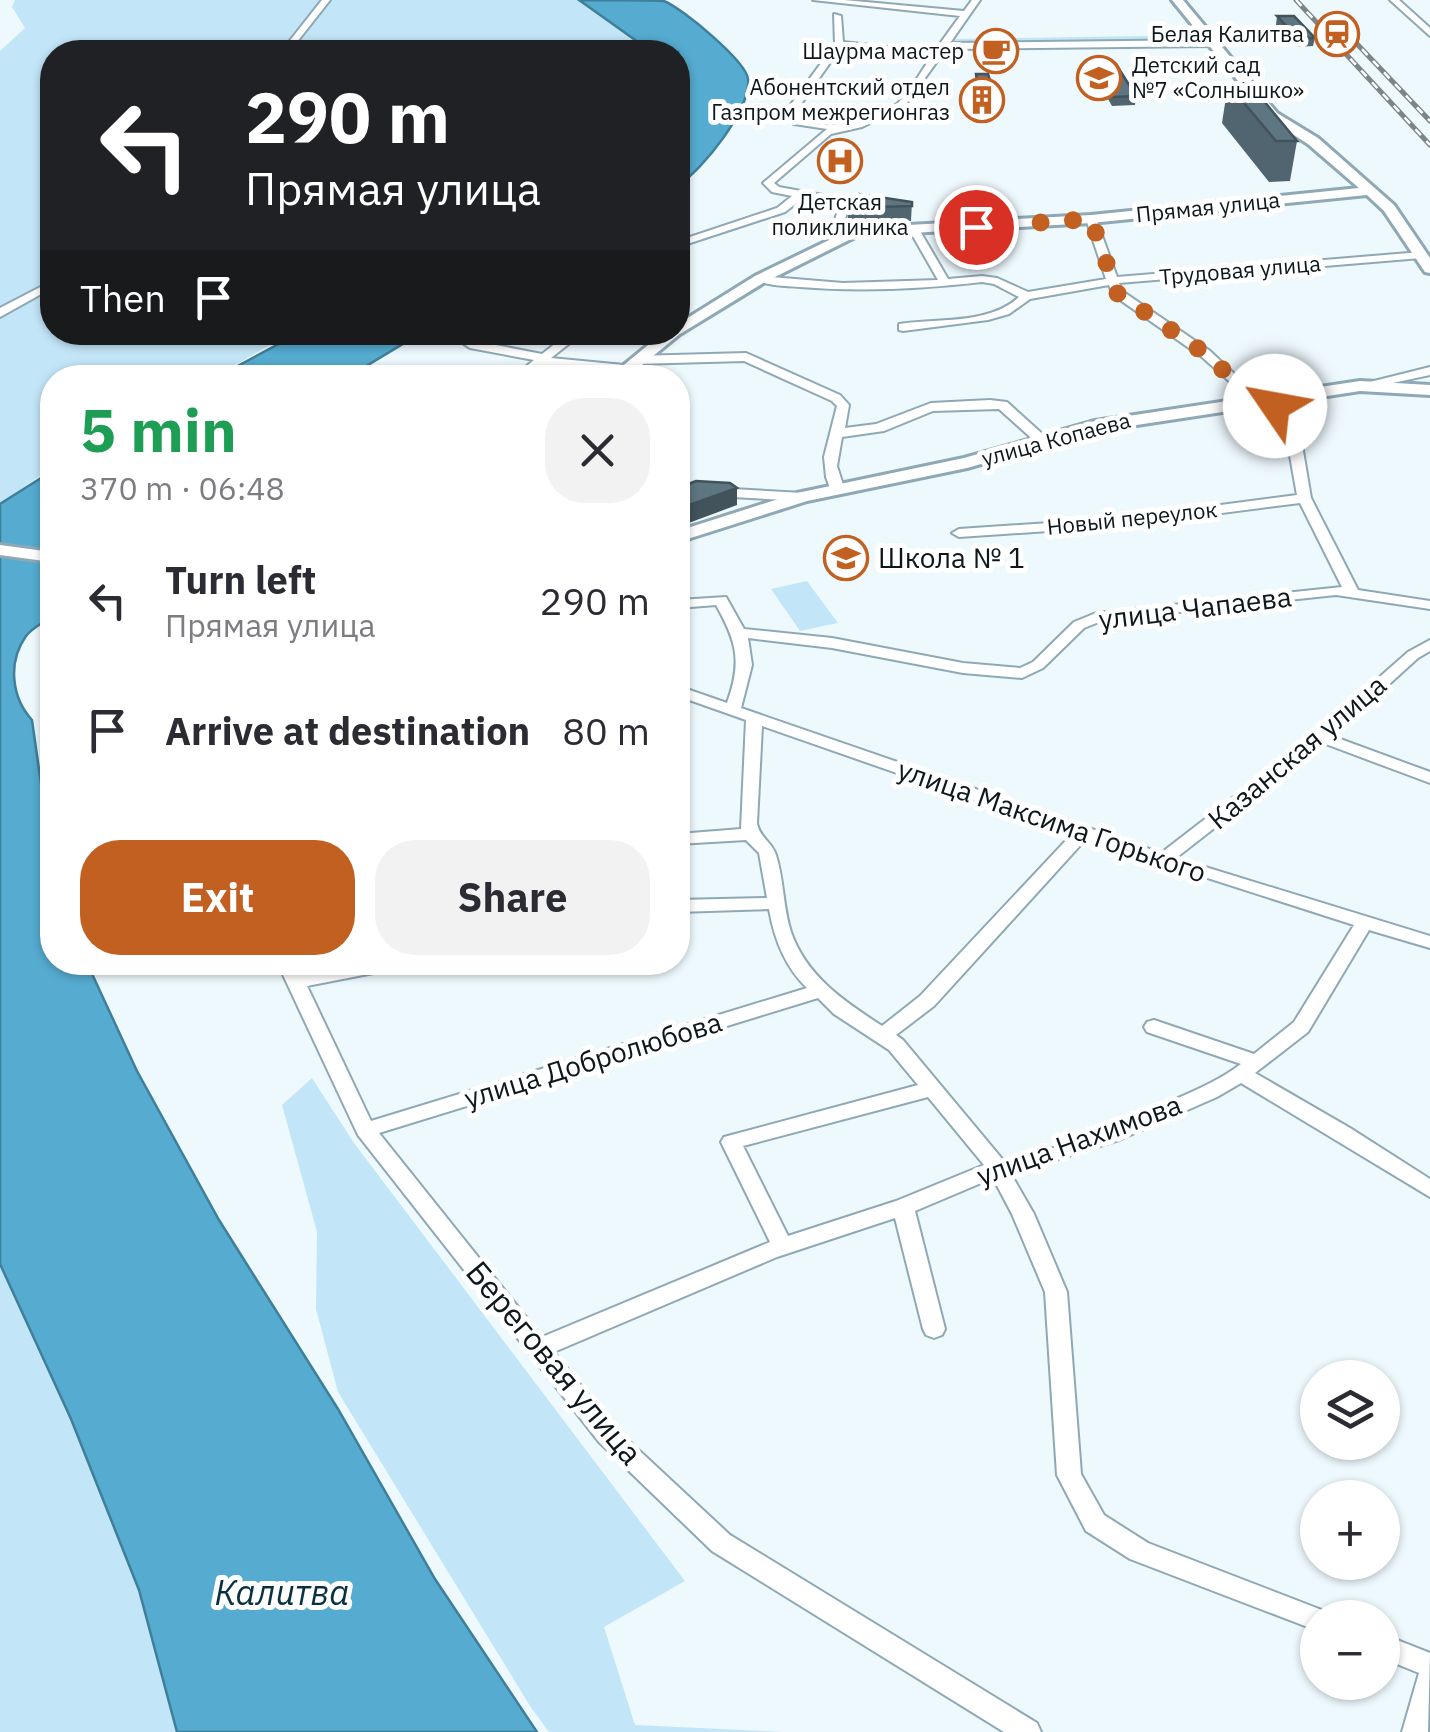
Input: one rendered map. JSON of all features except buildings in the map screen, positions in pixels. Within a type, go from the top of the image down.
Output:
[{"type":"main road","points":[[1177,0],[1273,116],[1312,141],[1389,208],[1426,262]]},
{"type":"main road","name":"Прямая улица","points":[[690,323],[760,278],[844,235],[866,230],[915,231],[1091,219],[1370,191]]},
{"type":"main road","name":"Прямая улица","points":[[631,365],[658,345]]},
{"type":"main road","name":"улица Копаева","points":[[690,533],[802,497],[967,463],[1142,416],[1360,386],[1430,390]]},
{"type":"main road","points":[[0,550],[40,556]]},
{"type":"street","points":[[294,40],[326,0]]},
{"type":"street","points":[[818,0],[966,14]]},
{"type":"street","points":[[844,235],[839,223],[846,202],[776,190],[768,183],[828,132],[900,105],[976,0]]},
{"type":"street","points":[[1394,0],[1430,33]]},
{"type":"street","points":[[1409,12],[1430,12]]},
{"type":"street","points":[[837,16],[839,44],[789,114],[798,122],[844,128]]},
{"type":"street","points":[[950,36],[1208,38]]},
{"type":"street","points":[[839,44],[938,51],[1208,38]]},
{"type":"street","points":[[690,240],[781,210],[800,195]]},
{"type":"street","points":[[1091,219],[1117,293],[1206,354],[1285,418],[1294,439],[1304,498],[1352,593]]},
{"type":"street","points":[[915,231],[945,283]]},
{"type":"street","name":"Трудовая улица","points":[[760,278],[816,287],[889,289],[997,281],[1026,296],[1112,282],[1426,262]]},
{"type":"street","points":[[0,313],[40,291]]},
{"type":"street","points":[[903,328],[950,323],[1012,309],[1026,296]]},
{"type":"street","points":[[476,345],[537,356],[542,361],[584,365]]},
{"type":"street","points":[[536,365],[562,345]]},
{"type":"street","points":[[676,365],[750,359],[836,398],[843,406],[840,434],[828,468],[837,488]]},
{"type":"street","points":[[1360,386],[1430,371]]},
{"type":"street","points":[[840,434],[879,428],[932,407],[990,404],[1002,405],[1042,440]]},
{"type":"street","name":"улица Копаева","points":[[690,491],[802,497]]},
{"type":"street","name":"Новый переулок","points":[[960,533],[1121,522],[1304,498]]},
{"type":"street","name":"улица Чапаева","points":[[741,633],[832,644],[963,668],[1022,673],[1038,665],[1079,625],[1101,616],[1336,591],[1430,605]]},
{"type":"street","points":[[690,603],[721,600],[741,633],[747,672],[732,710]]},
{"type":"street","name":"Казанская улица","points":[[1164,860],[1321,737],[1413,655],[1430,645]]},
{"type":"street","name":"улица Максима Горького","points":[[690,695],[1082,833],[1430,942]]},
{"type":"street","points":[[754,717],[750,834],[766,852],[782,932],[801,971],[896,1045],[998,1168],[1024,1214],[1056,1292],[1069,1475],[1095,1523],[1140,1551],[1300,1613]]},
{"type":"street","points":[[1321,737],[1430,778]]},
{"type":"street","points":[[882,1036],[928,1000],[1082,833]]},
{"type":"street","points":[[690,837],[750,834]]},
{"type":"street","points":[[690,906],[775,904]]},
{"type":"street","name":"улица Нахимова","points":[[537,1350],[782,1246],[903,1208],[998,1168],[1018,1166],[1112,1135],[1210,1092],[1249,1068],[1301,1026],[1365,922]]},
{"type":"street","name":"Береговая улица","points":[[292,975],[365,1130],[607,1435],[720,1543],[1028,1732]]},
{"type":"street","name":"улица Добролюбова","points":[[365,1130],[821,990]]},
{"type":"street","points":[[1154,1027],[1249,1068],[1430,1190]]},
{"type":"street","points":[[782,1246],[731,1142],[930,1089]]},
{"type":"street","points":[[903,1208],[934,1329]]},
{"type":"street","points":[[1400,1658],[1429,1677],[1415,1732]]},
{"type":"shaded area","points":[[15,0],[583,0],[635,40],[40,40],[40,345],[270,345],[235,365],[40,365],[40,476],[0,504],[0,51],[25,28],[12,7]]},
{"type":"shaded area","points":[[1204,35],[1209,41],[949,44],[953,39]]},
{"type":"shaded area","points":[[807,581],[838,623],[800,631],[771,589]]},
{"type":"shaded area","points":[[312,1078],[354,1143],[685,1581],[604,1627],[635,1725],[784,1732],[549,1732],[530,1706],[338,1392],[316,1309],[317,1232],[282,1105]]},
{"type":"shaded area","points":[[0,1264],[71,1419],[139,1590],[177,1732],[0,1732]]},
{"type":"water","points":[[579,0],[664,1],[712,36],[745,71],[747,91],[734,122],[690,176],[690,40],[635,40]]},
{"type":"water","points":[[277,345],[401,345],[368,365],[239,365]]},
{"type":"water","name":"Калитва","points":[[40,479],[40,624],[20,646],[14,680],[20,701],[32,720],[40,776],[40,975],[93,975],[137,1071],[219,1220],[338,1409],[435,1579],[537,1732],[177,1732],[139,1590],[71,1419],[0,1264],[0,504]]},
{"type":"railway","points":[[1296,0],[1430,145]]},
{"type":"railway","points":[[1340,26],[1430,121]]},
{"type":"place","name":"Белая Калитва","points":[[1337,34]]},
{"type":"place","name":"Шаурма мастер","points":[[996,51]]},
{"type":"place","name":"Детский сад №7 «Солнышко»","points":[[1099,78]]},
{"type":"place","name":"Абонентский отдел Газпром межрегионгаз","points":[[982,100]]},
{"type":"place","name":"Детская поликлиника","points":[[840,161]]},
{"type":"place","name":"Школа № 1","points":[[846,558]]},
{"type":"route","points":[[976,227],[1091,219],[1111,286],[1117,293],[1206,354],[1257,402],[1270,400],[1275,406]]}]
